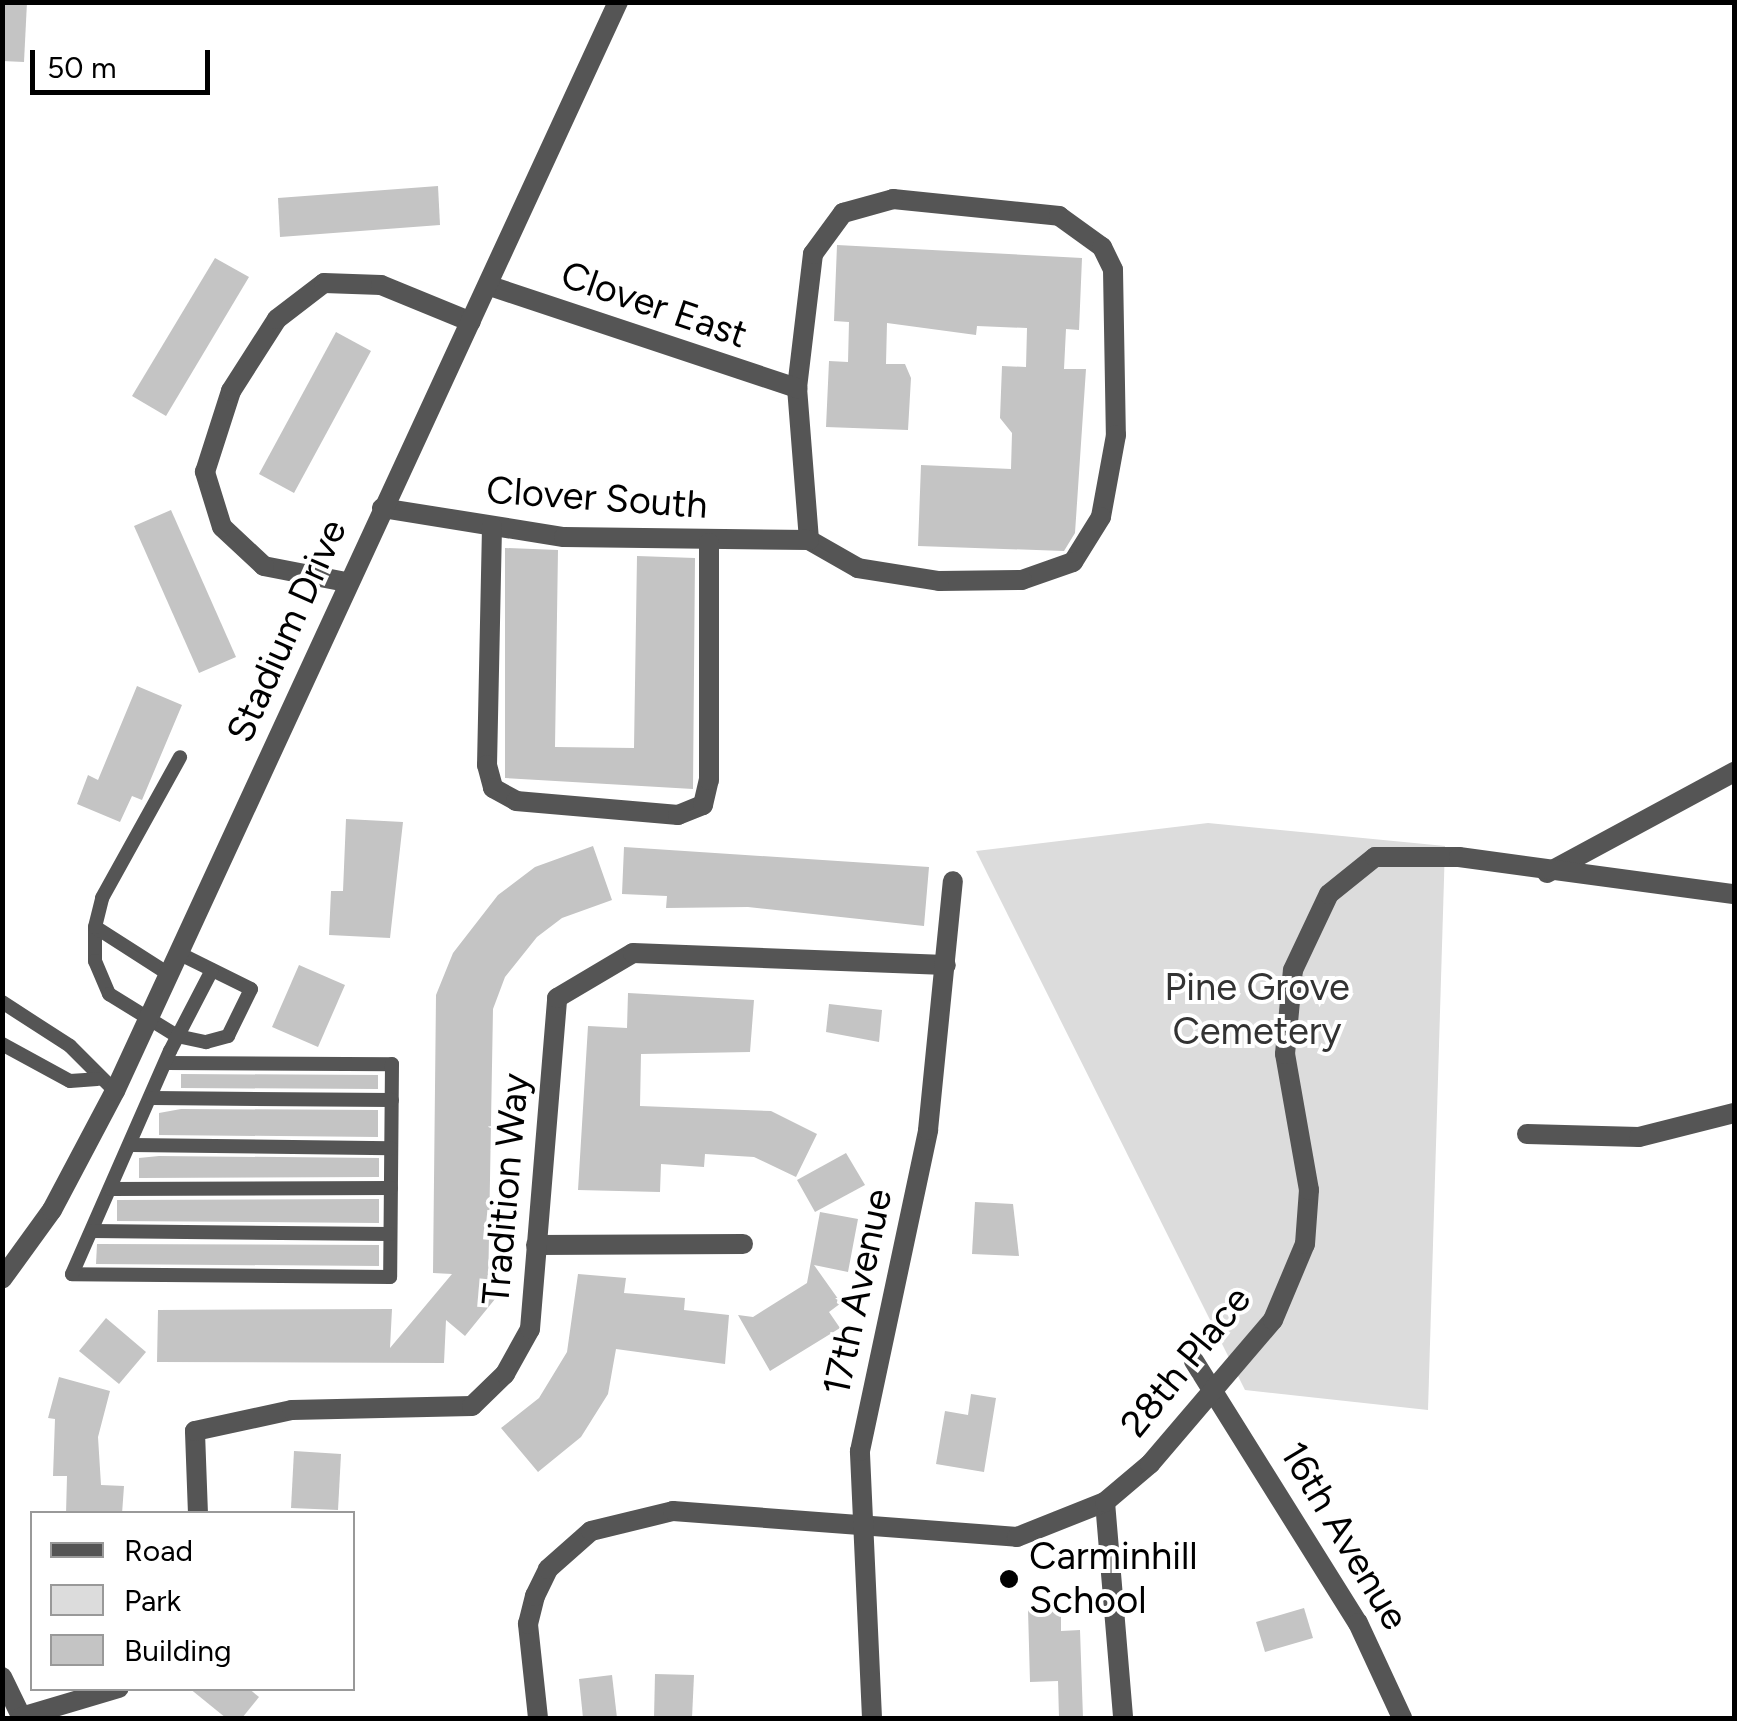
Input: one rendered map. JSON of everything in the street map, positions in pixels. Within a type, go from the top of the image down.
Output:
[{"type":"street","name":"Stadium Drive","points":[[2,1279],[52,1210],[106,1085],[146,1020],[346,582],[490,286],[618,2]]},
{"type":"street","points":[[893,199],[1059,216],[1083,227],[1113,270],[1116,436],[1100,516],[1073,562],[1022,580],[939,581],[858,568],[809,540],[796,388],[813,254],[823,230],[843,213],[893,199]]},
{"type":"street","points":[[346,582],[264,566],[222,527],[205,472],[232,391],[277,319],[324,283],[381,285],[471,322]]},
{"type":"street","name":"Clover East","points":[[490,286],[796,388]]},
{"type":"street","name":"Clover South","points":[[382,508],[492,527],[709,542],[809,540]]},
{"type":"street","points":[[492,527],[486,765],[493,788],[516,801],[641,812],[678,814],[703,805],[710,780],[709,542]]},
{"type":"street","points":[[1547,873],[1734,772]]},
{"type":"street","name":"28th Place","points":[[538,1718],[528,1624],[535,1596],[548,1570],[591,1531],[673,1512],[1017,1536],[1105,1502],[1212,1398],[1273,1320],[1304,1244],[1310,1190],[1285,1054],[1293,970],[1329,894],[1375,856],[1459,857],[1547,873],[1734,894]]},
{"type":"street","name":"17th Avenue","points":[[872,1718],[860,1451],[928,1130],[953,881]]},
{"type":"street","name":"Tradition Way","points":[[198,1511],[195,1432],[292,1410],[472,1406],[505,1374],[530,1329],[556,998],[634,953],[946,965]]},
{"type":"street","points":[[1526,1134],[1639,1137],[1734,1112]]},
{"type":"street","points":[[536,1246],[743,1244]]},
{"type":"street","name":"16th Avenue","points":[[1194,1362],[1212,1398],[1358,1623],[1402,1718]]},
{"type":"street","points":[[1105,1502],[1122,1718]]},
{"type":"street","points":[[2,1676],[22,1718],[109,1691]]},
{"type":"lane","points":[[178,953],[251,988],[228,1036],[206,1042],[177,1036],[146,1020],[110,994],[94,961],[94,927],[102,898],[180,758]]},
{"type":"lane","points":[[94,927],[167,973]]},
{"type":"lane","points":[[166,1062],[392,1064],[390,1276],[72,1274],[153,1098],[166,1062],[177,1036],[212,970]]},
{"type":"lane","points":[[2,1002],[84,1057],[106,1085]]},
{"type":"lane","points":[[2,1044],[70,1081],[106,1085]]},
{"type":"lane","points":[[153,1098],[392,1100]]},
{"type":"lane","points":[[132,1145],[392,1148]]},
{"type":"lane","points":[[111,1190],[391,1188]]},
{"type":"lane","points":[[92,1231],[390,1234]]},
{"type":"green space","name":"Pine Grove Cemetery","points":[[1208,823],[1445,846],[1428,1410],[1245,1390],[976,851]]},
{"type":"building","points":[[2,2],[27,2],[24,62],[2,61]]},
{"type":"building","points":[[438,186],[440,225],[280,237],[278,198]]},
{"type":"building","points":[[837,245],[1082,258],[1079,330],[1066,329],[1064,369],[1086,369],[1075,533],[1064,551],[918,546],[921,465],[1011,469],[1012,433],[1000,418],[1002,366],[1026,367],[1027,328],[977,326],[976,335],[887,323],[886,364],[905,364],[911,378],[908,430],[826,427],[829,361],[848,362],[849,322],[834,321]]},
{"type":"building","points":[[215,258],[249,277],[166,416],[132,396]]},
{"type":"building","points":[[336,332],[371,351],[294,493],[259,474]]},
{"type":"building","points":[[171,510],[236,657],[199,673],[134,526]]},
{"type":"building","points":[[505,548],[558,550],[555,747],[634,748],[637,556],[695,558],[693,789],[505,778]]},
{"type":"building","points":[[137,686],[182,705],[142,800],[132,796],[120,822],[77,804],[88,775],[98,780]]},
{"type":"building","points":[[346,819],[403,822],[390,938],[329,935],[331,891],[343,891]]},
{"type":"building","points":[[593,846],[612,900],[562,918],[537,937],[505,977],[493,1009],[488,1293],[495,1299],[465,1336],[446,1320],[444,1363],[157,1362],[158,1310],[392,1309],[390,1348],[452,1274],[433,1273],[436,995],[453,953],[498,895],[535,867]]},
{"type":"building","points":[[624,847],[929,867],[924,926],[748,907],[666,908],[667,896],[622,894]]},
{"type":"building","points":[[299,965],[345,985],[318,1047],[272,1027]]},
{"type":"building","points":[[628,993],[754,1000],[750,1052],[641,1054],[640,1106],[771,1111],[817,1134],[796,1177],[754,1157],[705,1154],[704,1167],[661,1164],[660,1192],[578,1190],[588,1026],[627,1028]]},
{"type":"building","points":[[829,1004],[882,1010],[879,1042],[826,1032]]},
{"type":"building","points":[[181,1074],[378,1075],[378,1089],[181,1088]]},
{"type":"building","points":[[181,1109],[378,1110],[378,1137],[159,1135],[159,1113]]},
{"type":"building","points":[[846,1153],[865,1185],[815,1212],[797,1180]]},
{"type":"building","points":[[139,1158],[379,1158],[379,1177],[139,1178]]},
{"type":"building","points":[[379,1199],[379,1223],[117,1221],[117,1200]]},
{"type":"building","points":[[975,1202],[1013,1204],[1019,1256],[972,1254]]},
{"type":"building","points":[[820,1212],[858,1219],[848,1272],[814,1265],[841,1303],[829,1312],[840,1328],[770,1371],[738,1315],[753,1317],[807,1283]]},
{"type":"building","points":[[97,1244],[379,1245],[379,1266],[96,1264]]},
{"type":"building","points":[[578,1274],[626,1278],[624,1293],[685,1298],[684,1310],[729,1315],[725,1364],[616,1349],[608,1394],[581,1437],[538,1472],[501,1428],[539,1398],[567,1352]]},
{"type":"building","points":[[106,1318],[146,1352],[119,1384],[79,1351]]},
{"type":"building","points":[[59,1377],[110,1391],[98,1437],[101,1485],[124,1486],[122,1511],[66,1511],[67,1476],[53,1476],[55,1419],[48,1418]]},
{"type":"building","points":[[971,1394],[996,1398],[984,1472],[936,1464],[945,1411],[968,1415]]},
{"type":"building","points":[[294,1451],[341,1454],[338,1510],[291,1508]]},
{"type":"building","points":[[1304,1608],[1313,1638],[1265,1652],[1256,1622]]},
{"type":"building","points":[[1061,1609],[1061,1631],[1080,1630],[1083,1718],[1059,1718],[1058,1681],[1030,1682],[1028,1610]]},
{"type":"building","points":[[655,1674],[694,1675],[692,1718],[654,1718]]},
{"type":"building","points":[[612,1675],[617,1718],[583,1718],[579,1679]]},
{"type":"building","points":[[193,1691],[252,1691],[259,1697],[242,1718],[226,1718]]},
{"type":"place","name":"Carminhill School","points":[[1009,1579]]}]
